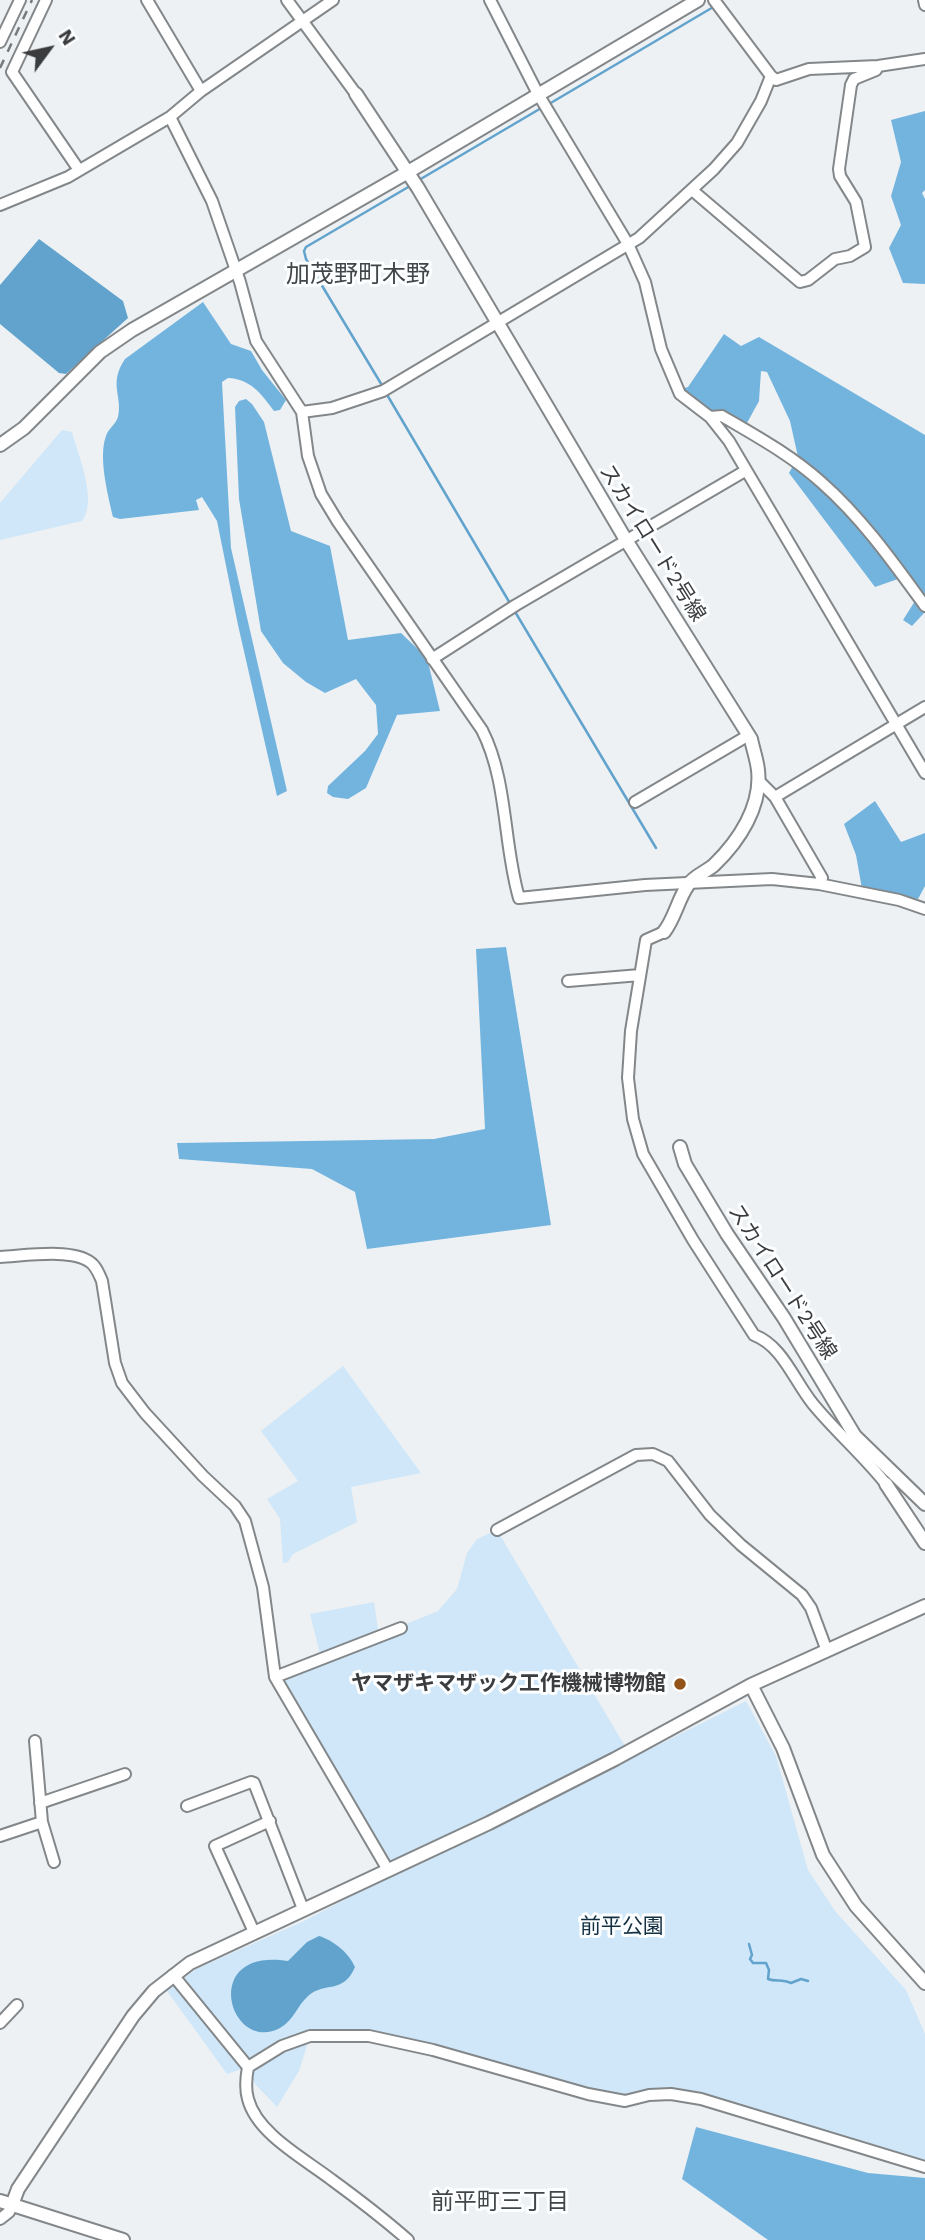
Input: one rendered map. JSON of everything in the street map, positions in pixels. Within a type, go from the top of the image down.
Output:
[{"type":"street","points":[[0,43],[20,0]]},
{"type":"street","points":[[46,0],[12,72],[79,170]]},
{"type":"street","points":[[147,0],[201,92]]},
{"type":"street","points":[[287,0],[356,94]]},
{"type":"street","points":[[490,0],[543,102],[628,244],[645,282],[652,318],[680,394],[709,417],[729,441],[925,773]]},
{"type":"street","points":[[0,445],[24,428],[100,352],[158,314],[413,180],[543,102],[698,0]]},
{"type":"street","points":[[924,0],[925,5]]},
{"type":"street","points":[[0,205],[68,177],[170,117],[201,92],[331,1]]},
{"type":"street","points":[[717,3],[776,80],[809,69],[878,66],[925,59]]},
{"type":"street","points":[[692,190],[800,282],[807,280],[835,259],[850,256],[865,247],[856,202],[840,176],[839,169],[851,85],[854,79],[876,70],[878,66]]},
{"type":"street","points":[[302,412],[332,408],[384,390],[639,238],[692,190],[737,143],[761,101],[771,76]]},
{"type":"street","name":"スカイロード2号線","points":[[356,94],[413,180],[626,540],[749,735],[758,769],[755,801],[750,816],[733,845],[712,867],[689,884],[664,932]]},
{"type":"street","points":[[170,117],[212,201],[256,341],[302,412],[308,456],[321,494],[482,730],[494,752],[512,873],[519,898],[645,885],[772,879],[819,884],[899,900],[925,909]]},
{"type":"street","points":[[709,417],[722,415],[791,458],[820,481],[855,513],[925,606]]},
{"type":"street","points":[[432,659],[626,540],[745,471]]},
{"type":"street","points":[[775,797],[925,707]]},
{"type":"street","points":[[635,802],[749,735]]},
{"type":"street","points":[[758,780],[775,797],[822,878],[819,884]]},
{"type":"street","points":[[664,932],[646,940],[631,1031],[628,1078],[632,1119],[643,1154],[754,1335],[765,1339],[794,1373],[811,1402],[886,1484],[925,1544]]},
{"type":"street","points":[[568,981],[640,975]]},
{"type":"street","name":"スカイロード2号線","points":[[680,1147],[685,1164],[727,1234],[784,1318],[855,1436],[925,1503]]},
{"type":"street","points":[[0,1257],[69,1255],[82,1257],[92,1263],[102,1280],[115,1363],[122,1383],[145,1413],[235,1506],[245,1521],[263,1587],[275,1676],[388,1870]]},
{"type":"street","points":[[497,1530],[636,1455],[653,1454],[668,1461],[710,1515],[741,1545],[802,1594],[811,1608],[827,1651]]},
{"type":"street","points":[[6,2203],[18,2189],[116,2040],[154,1991],[190,1963],[569,1783],[751,1685],[925,1606]]},
{"type":"street","points":[[275,1676],[401,1628]]},
{"type":"street","points":[[751,1685],[783,1748],[808,1820],[830,1866],[856,1906],[925,1983]]},
{"type":"street","points":[[34,1741],[42,1822],[54,1862]]},
{"type":"street","points":[[40,1803],[125,1774]]},
{"type":"street","points":[[187,1806],[254,1783],[303,1909]]},
{"type":"street","points":[[254,1933],[215,1846],[270,1821]]},
{"type":"street","points":[[0,1836],[42,1822]]},
{"type":"street","points":[[173,1975],[248,2067],[248,2100],[257,2118],[287,2148],[408,2240]]},
{"type":"street","points":[[0,2023],[17,2005]]},
{"type":"street","points":[[248,2067],[282,2046],[310,2036],[369,2036],[433,2050],[588,2094],[625,2101],[649,2095],[671,2094],[701,2099],[925,2167]]},
{"type":"street","points":[[0,2219],[9,2212],[6,2203]]},
{"type":"street","points":[[6,2203],[122,2240]]},
{"type":"green space","points":[[62,430],[72,432],[85,478],[88,502],[82,521],[0,540],[0,503]]},
{"type":"green space","points":[[343,1366],[421,1473],[351,1487],[357,1522],[293,1554],[288,1562],[283,1563],[280,1519],[267,1499],[298,1481],[261,1431]]},
{"type":"green space","name":"前平公園","points":[[497,1530],[632,1758],[746,1701],[776,1756],[808,1870],[835,1911],[906,1990],[925,2034],[925,2166],[671,2094],[625,2101],[369,2036],[310,2036],[299,2071],[277,2107],[255,2084],[248,2067],[227,2074],[167,1991],[196,1969],[306,1920],[395,1873],[275,1677],[378,1635],[320,1654],[310,1614],[374,1602],[379,1635],[438,1611],[457,1589],[467,1553],[477,1539]]},
{"type":"shaded area","points":[[925,111],[925,190],[922,193],[925,199],[925,284],[903,283],[889,248],[901,225],[891,196],[901,162],[891,120]]},
{"type":"shaded area","points":[[39,239],[123,301],[128,318],[66,374],[59,373],[0,324],[0,285]]},
{"type":"shaded area","points":[[203,302],[231,344],[251,351],[286,400],[280,410],[274,411],[249,384],[228,378],[222,382],[231,548],[287,791],[277,796],[217,521],[202,497],[196,500],[199,510],[120,519],[113,517],[105,476],[104,445],[107,433],[118,417],[117,376],[125,359]]},
{"type":"shaded area","points":[[724,334],[741,346],[759,337],[925,435],[925,612],[912,626],[903,620],[915,601],[898,579],[875,587],[789,473],[798,457],[790,421],[767,372],[761,371],[759,401],[747,423],[723,410],[711,413],[681,389],[688,387]]},
{"type":"shaded area","points":[[246,399],[264,422],[291,531],[330,546],[348,640],[401,633],[427,658],[440,711],[397,715],[366,788],[348,799],[333,797],[327,793],[328,786],[365,751],[378,734],[376,705],[356,679],[325,693],[306,682],[283,663],[261,631],[239,499],[235,407],[239,401]]},
{"type":"shaded area","points":[[875,801],[901,842],[925,833],[925,886],[918,899],[862,889],[856,855],[844,824]]},
{"type":"shaded area","points":[[506,947],[551,1225],[367,1249],[355,1192],[312,1169],[179,1159],[177,1143],[434,1139],[485,1129],[476,949]]},
{"type":"shaded area","points":[[319,1936],[335,1944],[349,1957],[355,1967],[350,1976],[339,1985],[321,1989],[308,1996],[289,2021],[280,2028],[262,2032],[248,2027],[237,2015],[232,1999],[233,1983],[242,1969],[260,1961],[288,1961],[307,1942]]},
{"type":"shaded area","points":[[696,2127],[868,2173],[925,2178],[925,2240],[768,2240],[682,2179]]},
{"type":"waterway","points":[[549,104],[715,6]]},
{"type":"waterway","points":[[419,180],[543,107]]},
{"type":"waterway","points":[[383,387],[306,259],[304,251],[306,247],[410,186]]},
{"type":"waterway","points":[[386,393],[511,605]]},
{"type":"waterway","points":[[514,610],[656,848]]},
{"type":"waterway","points":[[749,1944],[752,1955],[750,1959],[753,1963],[766,1963],[769,1970],[768,1979],[791,1983],[801,1979],[808,1981]]},
{"type":"railway","points":[[0,68],[32,0]]},
{"type":"place","name":"ヤマザキマザック工作機械博物館","points":[[680,1684]]},
{"type":"district","name":"加茂野町木野","points":[[358,275]]},
{"type":"district","name":"前平町三丁目","points":[[500,2202]]}]
